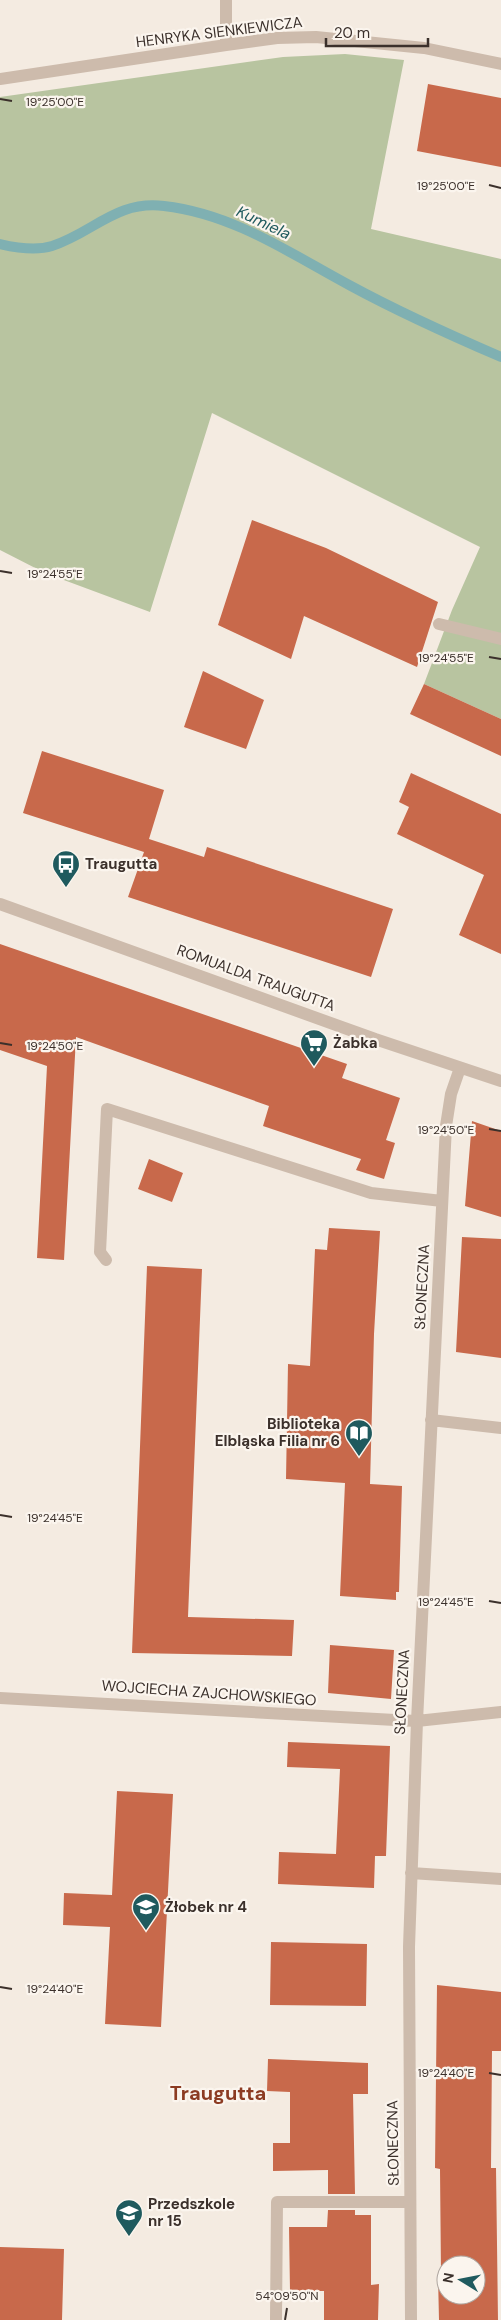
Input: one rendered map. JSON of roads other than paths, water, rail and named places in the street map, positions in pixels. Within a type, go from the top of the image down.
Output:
[{"type":"street","points":[[226,0],[226,45]]},
{"type":"street","name":"HENRYKA SIENKIEWICZA","points":[[0,79],[277,38],[316,37],[424,48],[501,64]]},
{"type":"street","points":[[439,624],[501,639]]},
{"type":"street","name":"ROMUALDA TRAUGUTTA","points":[[0,904],[501,1082]]},
{"type":"street","name":"SŁONECZNA","points":[[411,2320],[408,2034],[411,1873],[446,1126],[451,1094],[460,1068]]},
{"type":"street","points":[[106,1260],[100,1252],[106,1109],[371,1193],[442,1201]]},
{"type":"street","points":[[432,1420],[501,1428]]},
{"type":"street","name":"WOJCIECHA ZAJCHOWSKIEGO","points":[[0,1698],[417,1721],[501,1712]]},
{"type":"street","points":[[411,1873],[501,1879]]},
{"type":"street","points":[[276,2320],[277,2202],[410,2202]]},
{"type":"waterway","name":"Kumiela","points":[[0,244],[26,248],[52,246],[118,213],[147,205],[190,210],[238,226],[388,305],[501,357]]},
{"type":"place","name":"Traugutta","points":[[66,888]]},
{"type":"place","name":"Żabka","points":[[314,1067]]},
{"type":"place","name":"Biblioteka Elbląska Filia nr 6","points":[[359,1457]]},
{"type":"place","name":"Żłobek nr 4","points":[[146,1931]]},
{"type":"place","name":"Przedszkole nr 15","points":[[129,2237]]},
{"type":"district","name":"Traugutta","points":[[218,2093]]}]
